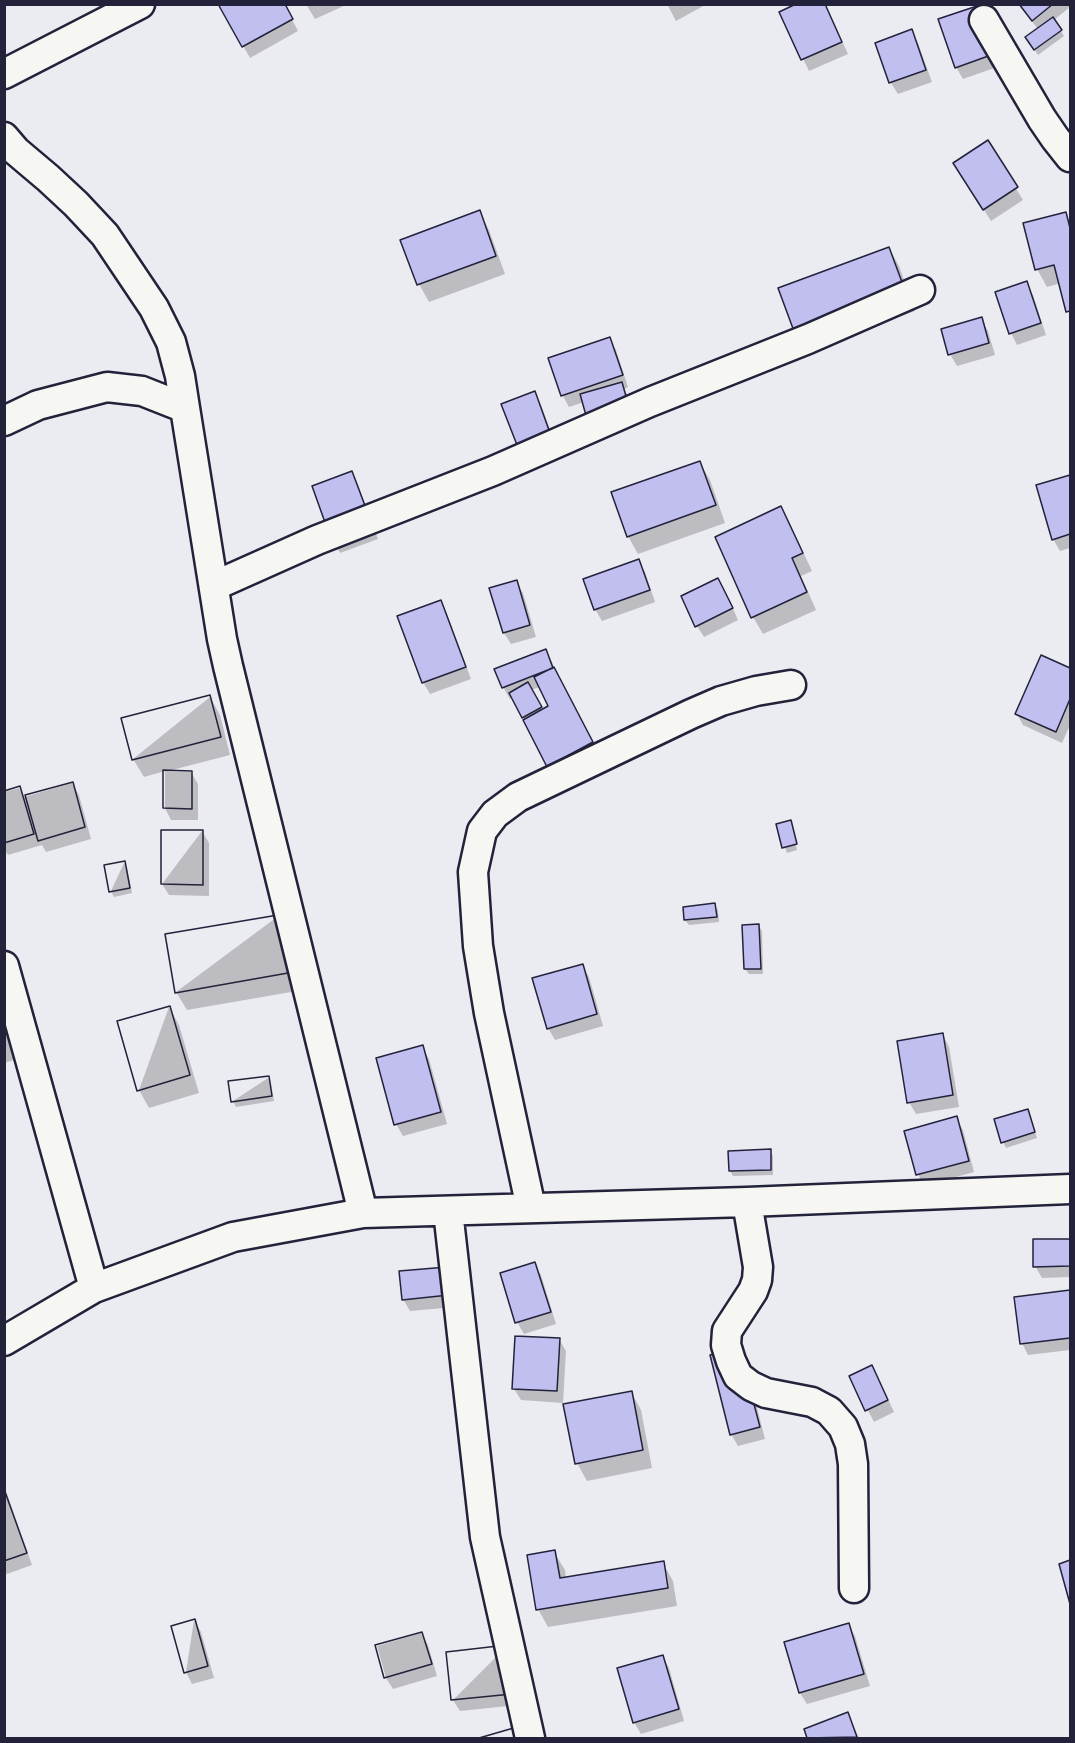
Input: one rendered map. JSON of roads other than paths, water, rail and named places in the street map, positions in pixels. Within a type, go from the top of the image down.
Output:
[{"type":"street","points":[[4,74],[140,4]]},
{"type":"street","points":[[984,20],[1054,138],[1071,157]]},
{"type":"street","points":[[4,137],[16,151],[76,204],[105,235],[154,308],[171,342],[180,376],[228,666],[363,1213]]},
{"type":"street","points":[[214,586],[317,540],[493,471],[650,402],[808,339],[920,290]]},
{"type":"street","points":[[4,421],[38,405],[107,387],[142,391],[185,408]]},
{"type":"street","points":[[531,1208],[489,1013],[478,946],[473,872],[482,831],[495,814],[518,796],[670,724],[721,701],[756,691],[791,685]]},
{"type":"street","points":[[4,966],[94,1288]]},
{"type":"street","points":[[4,1341],[94,1288],[233,1237],[363,1213],[747,1202],[1071,1189]]},
{"type":"street","points":[[747,1202],[758,1267],[757,1280],[753,1291],[727,1330],[726,1345],[738,1376],[750,1386],[766,1393],[812,1402],[829,1411],[843,1427],[850,1444],[853,1464],[854,1588]]},
{"type":"street","points":[[448,1211],[485,1537],[530,1738]]}]
